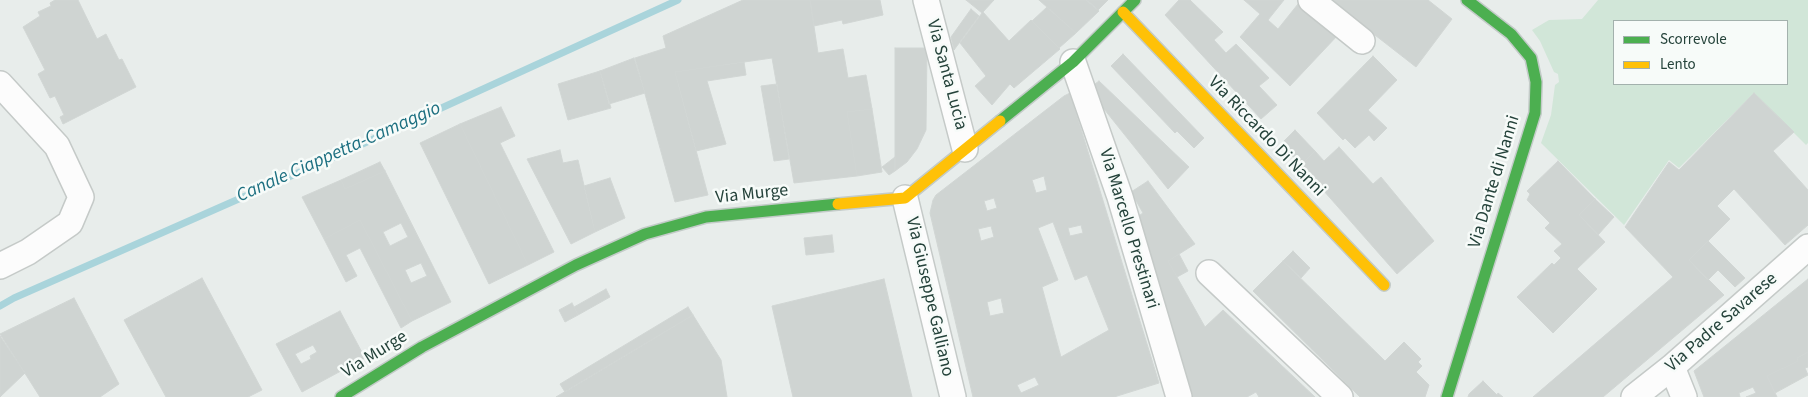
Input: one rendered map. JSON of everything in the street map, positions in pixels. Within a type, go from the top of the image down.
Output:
[{"type":"street","name":"Via Santa Lucia","points":[[926,0],[965,149]]},
{"type":"street","points":[[905,198],[1073,62],[1135,0]]},
{"type":"street","points":[[1311,0],[1362,41]]},
{"type":"street","name":"Via Dante di Nanni","points":[[1446,397],[1535,113],[1536,82],[1531,58],[1511,34],[1467,0]]},
{"type":"street","name":"Via Riccardo Di Nanni","points":[[1123,12],[1384,285]]},
{"type":"street","name":"Via Marcello Prestinari","points":[[1073,62],[1120,197],[1179,397]]},
{"type":"street","points":[[0,84],[57,146],[81,197],[70,223],[28,252],[0,266]]},
{"type":"street","name":"Via Murge","points":[[341,397],[431,342],[576,264],[644,234],[706,217],[905,198]]},
{"type":"street","name":"Via Giuseppe Galliano","points":[[905,198],[952,397]]},
{"type":"street","name":"Via Padre Savarese","points":[[1634,397],[1672,367],[1808,247]]},
{"type":"street","points":[[1210,273],[1340,397]]},
{"type":"street","points":[[1672,367],[1684,397]]},
{"type":"green space","points":[[1598,0],[1808,0],[1808,143],[1806,145],[1754,93],[1679,168],[1669,160],[1624,225],[1541,143],[1551,115],[1555,85],[1559,82],[1558,74],[1554,72],[1540,41],[1532,30],[1549,20],[1582,19]]},
{"type":"building","points":[[55,0],[78,0],[97,39],[106,34],[119,60],[122,59],[136,87],[63,124],[60,117],[64,115],[55,96],[50,98],[38,74],[45,70],[23,27],[40,16],[38,12],[51,6],[50,3]]},
{"type":"building","points":[[743,0],[810,0],[818,53],[843,49],[848,78],[866,75],[872,109],[847,112],[857,176],[794,183],[772,58],[675,72],[708,195],[675,202],[635,58],[666,48],[663,36]]},
{"type":"building","points":[[810,0],[880,0],[883,15],[843,24],[842,20],[814,26]]},
{"type":"building","points":[[966,0],[994,0],[983,12],[1009,41],[1031,20],[1060,49],[1014,88],[1010,84],[992,105],[975,86],[986,76],[960,43],[982,13]]},
{"type":"building","points":[[1039,0],[1086,0],[1099,11],[1076,33]]},
{"type":"building","points":[[1087,0],[1108,0],[1098,10]]},
{"type":"building","points":[[1179,0],[1190,0],[1223,32],[1214,40],[1226,53],[1236,44],[1269,78],[1259,86],[1277,105],[1261,119],[1165,15]]},
{"type":"building","points":[[1244,0],[1284,0],[1268,20],[1278,29],[1298,4],[1338,35],[1290,86],[1240,37],[1260,14]]},
{"type":"building","points":[[1330,0],[1428,0],[1452,19],[1416,67]]},
{"type":"building","points":[[1047,7],[1076,33],[1059,48],[1032,21]]},
{"type":"building","points":[[971,9],[979,16],[954,50],[951,37]]},
{"type":"building","points":[[895,48],[927,48],[926,130],[917,149],[907,162],[895,171]]},
{"type":"building","points":[[1123,54],[1204,138],[1194,148],[1177,131],[1175,133],[1111,66]]},
{"type":"building","points":[[1373,56],[1397,80],[1368,110],[1387,128],[1374,141],[1369,135],[1355,148],[1345,138],[1343,140],[1317,113]]},
{"type":"building","points":[[634,58],[645,93],[609,104],[600,71]]},
{"type":"building","points":[[744,62],[746,75],[707,81],[726,144],[696,151],[675,72]]},
{"type":"building","points":[[600,71],[611,108],[568,120],[558,84]]},
{"type":"building","points":[[1099,81],[1189,167],[1168,189],[1100,104],[1095,89],[1095,84]]},
{"type":"building","points":[[777,84],[789,159],[774,161],[761,86]]},
{"type":"building","points":[[1070,93],[1159,383],[1114,397],[973,397],[930,213],[933,200],[936,195]],"holes":[[[1044,176],[1047,190],[1036,193],[1032,180]],[[994,198],[997,208],[987,211],[984,201]],[[1053,222],[1075,280],[1087,275],[1109,330],[1061,357],[1042,287],[1058,280],[1038,228]],[[1081,225],[1083,233],[1070,236],[1068,228]],[[991,226],[994,237],[981,241],[978,229]],[[1001,298],[1004,313],[990,316],[987,302]],[[1035,377],[1039,385],[1021,393],[1017,385]]]},
{"type":"building","points":[[1754,93],[1794,132],[1773,151],[1808,190],[1808,225],[1785,245],[1734,189],[1717,206],[1730,219],[1689,260],[1724,295],[1603,397],[1533,397],[1673,277],[1625,227],[1669,162],[1679,170]]},
{"type":"building","points":[[501,107],[515,136],[500,143],[554,252],[528,265],[460,124]]},
{"type":"building","points":[[872,109],[882,172],[857,176],[847,112]]},
{"type":"building","points":[[460,124],[528,265],[489,284],[420,143]]},
{"type":"building","points":[[1295,130],[1315,151],[1301,165],[1281,144]]},
{"type":"building","points":[[1339,147],[1373,184],[1381,177],[1434,241],[1397,274],[1301,165],[1315,151],[1324,161]]},
{"type":"building","points":[[560,150],[563,163],[578,160],[595,232],[571,244],[527,159]]},
{"type":"building","points":[[895,157],[895,171],[889,175],[882,167]]},
{"type":"building","points":[[1558,161],[1595,199],[1579,215],[1605,242],[1577,269],[1597,289],[1553,333],[1517,297],[1552,263],[1554,265],[1561,258],[1554,251],[1562,244],[1545,228],[1550,223],[1527,200],[1530,194],[1527,191]]},
{"type":"building","points":[[380,162],[385,171],[345,189],[341,180]]},
{"type":"building","points":[[385,171],[451,302],[412,321],[360,220],[324,239],[302,197],[341,180],[345,189]],"holes":[[[401,223],[408,237],[390,246],[383,232]],[[421,263],[427,276],[411,283],[405,270]]]},
{"type":"building","points":[[610,178],[625,218],[595,232],[584,186]]},
{"type":"building","points":[[1148,181],[1195,244],[1168,261],[1205,327],[1223,310],[1315,397],[1259,397],[1256,392],[1247,397],[1193,397],[1137,217],[1143,213],[1131,192]]},
{"type":"building","points":[[1595,199],[1614,217],[1598,235],[1579,215]]},
{"type":"building","points":[[360,220],[412,321],[401,328],[360,248],[346,255],[357,276],[346,282],[324,239]]},
{"type":"building","points":[[832,235],[834,252],[806,255],[804,238]]},
{"type":"building","points":[[1708,241],[1745,278],[1735,287],[1718,270],[1708,280],[1689,260]]},
{"type":"building","points":[[1293,251],[1310,268],[1301,278],[1283,261]]},
{"type":"building","points":[[1179,254],[1188,271],[1177,277],[1168,261]]},
{"type":"building","points":[[1283,261],[1385,361],[1404,342],[1421,359],[1418,362],[1422,366],[1416,372],[1429,385],[1425,397],[1360,397],[1253,291]]},
{"type":"building","points":[[202,278],[262,390],[248,397],[166,397],[124,320]]},
{"type":"building","points":[[884,279],[912,397],[793,397],[772,306]]},
{"type":"building","points":[[1808,279],[1808,352],[1797,358],[1798,361],[1767,376],[1777,397],[1746,397],[1756,393],[1753,387],[1739,393],[1740,397],[1704,397],[1694,371]]},
{"type":"building","points":[[606,289],[610,297],[578,315],[574,307]]},
{"type":"building","points":[[74,298],[119,384],[100,397],[40,397],[0,334]]},
{"type":"building","points":[[572,303],[578,315],[565,322],[559,310]]},
{"type":"building","points":[[688,307],[693,315],[565,392],[560,384]]},
{"type":"building","points":[[340,311],[365,358],[302,392],[276,344]],"holes":[[[313,345],[317,352],[310,356],[311,359],[301,364],[295,354]]]},
{"type":"building","points":[[693,315],[721,360],[727,397],[556,397]]},
{"type":"building","points":[[0,336],[25,373],[0,397]]},
{"type":"building","points":[[1808,352],[1808,367],[1805,368],[1808,375],[1775,393],[1767,376],[1798,361],[1797,358]]},
{"type":"building","points":[[1483,381],[1497,395],[1498,393],[1503,397],[1468,397]]},
{"type":"waterway","name":"Canale Ciappetta-Camaggio","points":[[0,306],[14,298],[334,157],[678,0]]},
{"type":"traffic: fast","points":[[1000,121],[1073,62],[1135,0]]},
{"type":"traffic: fast","points":[[1447,397],[1535,113],[1536,82],[1531,58],[1511,34],[1467,0]]},
{"type":"traffic: fast","points":[[341,397],[422,347],[576,265],[645,234],[706,217],[838,204]]},
{"type":"traffic: slow","points":[[1123,12],[1384,285]]},
{"type":"traffic: slow","points":[[838,204],[905,198],[1000,121]]}]
